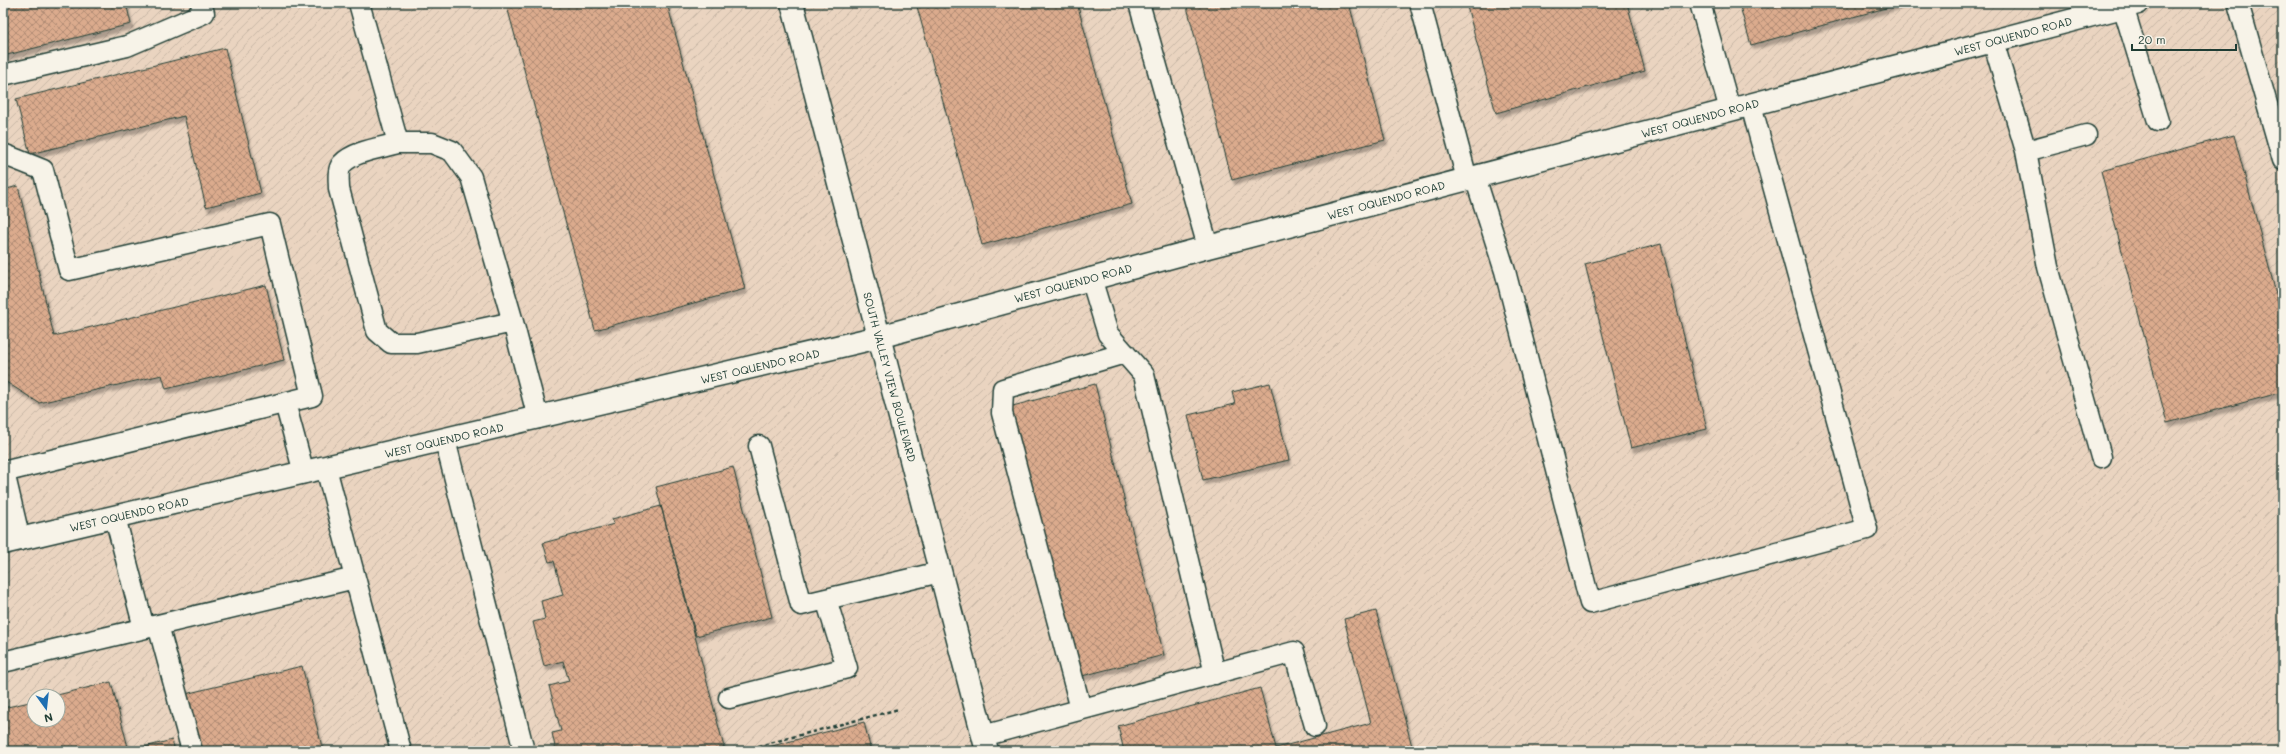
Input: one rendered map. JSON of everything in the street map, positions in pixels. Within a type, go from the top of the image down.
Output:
[{"type":"street","name":"SOUTH VALLEY VIEW BOULEVARD","points":[[792,3],[985,743]]},
{"type":"street","name":"WEST OQUENDO ROAD","points":[[11,542],[879,337],[1091,278],[1751,105],[2128,4]]},
{"type":"lane","points":[[3,75],[127,46],[204,13],[201,3]]},
{"type":"lane","points":[[359,3],[398,144]]},
{"type":"lane","points":[[1139,3],[1208,247]]},
{"type":"lane","points":[[1420,3],[1471,178],[1505,271],[1590,603],[1867,529],[1751,105]]},
{"type":"lane","points":[[1700,3],[1730,110]]},
{"type":"lane","points":[[2238,3],[2283,160]]},
{"type":"lane","points":[[2128,4],[2158,121]]},
{"type":"lane","points":[[1993,41],[2026,151],[2048,267],[2100,457]]},
{"type":"lane","points":[[2026,151],[2086,135]]},
{"type":"lane","points":[[513,322],[417,343],[391,343],[377,331],[339,189],[338,178],[341,165],[352,156],[398,144],[432,143],[452,151],[463,163],[471,177],[513,322],[538,418]]},
{"type":"lane","points":[[3,154],[44,170],[69,270],[270,224],[312,396],[4,472],[11,542]]},
{"type":"lane","points":[[1091,278],[1108,334],[1144,375],[1215,674]]},
{"type":"lane","points":[[1081,709],[1002,413],[1003,389],[1125,353]]},
{"type":"lane","points":[[285,403],[304,473]]},
{"type":"lane","points":[[445,440],[524,751]]},
{"type":"lane","points":[[759,446],[801,605],[940,572]]},
{"type":"lane","points":[[326,468],[401,751]]},
{"type":"lane","points":[[115,517],[192,751]]},
{"type":"lane","points":[[3,662],[355,578]]},
{"type":"lane","points":[[729,698],[847,668],[826,598]]},
{"type":"lane","points":[[985,743],[1081,709],[1294,652],[1316,726]]},
{"type":"path","points":[[751,748],[899,709]]},
{"type":"shaded area","points":[[3,3],[2283,3],[2283,751],[3,751]]},
{"type":"building","points":[[3,3],[126,3],[131,24],[3,56]]},
{"type":"building","points":[[506,3],[667,3],[745,289],[595,330]]},
{"type":"building","points":[[916,3],[1077,3],[1132,204],[982,245]]},
{"type":"building","points":[[1186,3],[1349,3],[1385,140],[1232,180]]},
{"type":"building","points":[[1466,3],[1627,3],[1645,71],[1496,113]]},
{"type":"building","points":[[1739,3],[1904,3],[1751,45]]},
{"type":"building","points":[[225,48],[261,193],[206,207],[184,116],[30,154],[16,99]]},
{"type":"building","points":[[2234,135],[2283,320],[2283,392],[2167,423],[2101,171]]},
{"type":"building","points":[[18,186],[54,336],[266,285],[284,360],[166,389],[162,375],[39,403],[3,380],[3,190]]},
{"type":"building","points":[[1661,244],[1707,429],[1631,448],[1585,264]]},
{"type":"building","points":[[1270,383],[1289,460],[1203,480],[1188,415],[1235,404],[1232,392]]},
{"type":"building","points":[[1095,384],[1164,655],[1078,677],[1009,407]]},
{"type":"building","points":[[733,467],[772,617],[696,636],[656,487]]},
{"type":"building","points":[[661,506],[725,751],[556,751],[552,733],[561,731],[549,686],[569,681],[563,661],[544,666],[533,622],[545,619],[541,601],[563,595],[554,561],[549,562],[543,543],[614,524],[612,519]]},
{"type":"building","points":[[1376,611],[1413,750],[1124,751],[1118,726],[1260,688],[1276,748],[1371,723],[1344,619]]},
{"type":"building","points":[[302,666],[323,751],[199,751],[185,694]]},
{"type":"building","points":[[111,682],[129,751],[7,751],[3,733],[3,708],[26,703],[26,728],[66,728],[66,693]]},
{"type":"building","points":[[864,722],[871,751],[753,751]]},
{"type":"building","points":[[172,740],[175,751],[129,751]]}]
